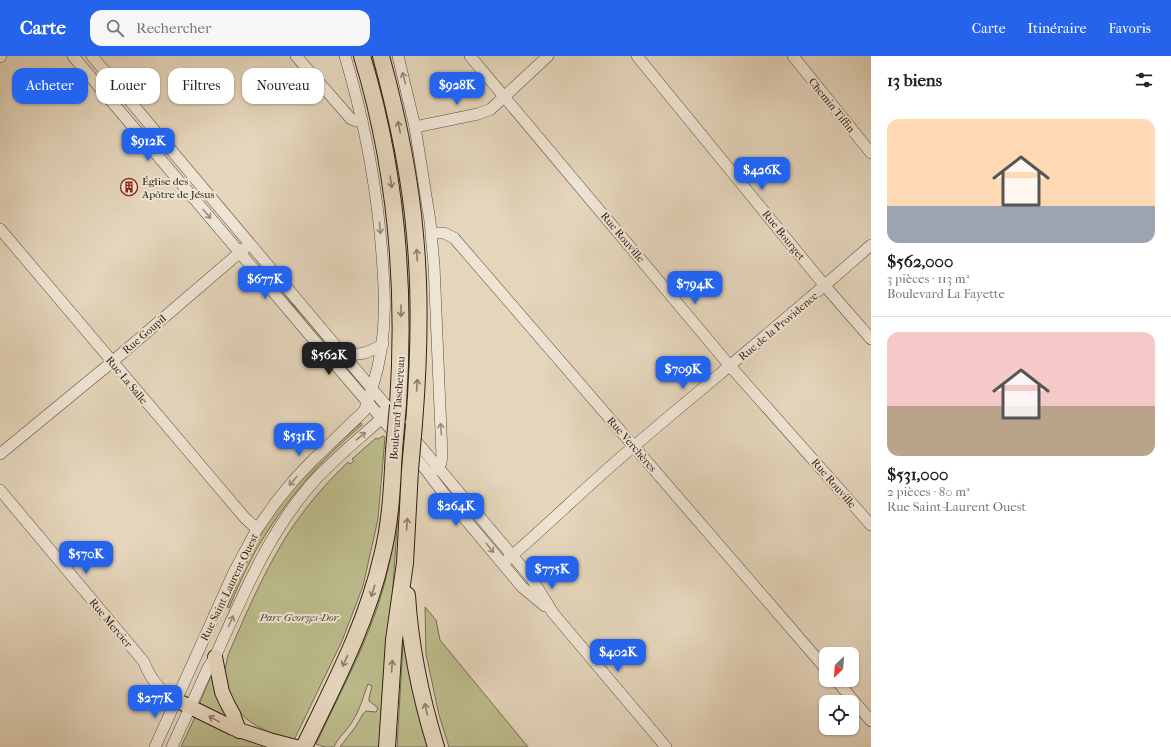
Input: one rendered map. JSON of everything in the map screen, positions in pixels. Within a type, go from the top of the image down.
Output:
[{"type":"highway","name":"Boulevard Taschereau","points":[[302,744],[352,646],[372,594],[382,557],[389,520],[394,450],[391,404],[400,356],[401,310],[397,230],[383,139],[362,56]]},
{"type":"highway","name":"Boulevard Taschereau","points":[[381,56],[393,101],[410,194],[415,234],[419,332],[405,563],[394,640],[387,747]]},
{"type":"highway","points":[[405,563],[408,611],[414,651],[424,702],[436,747]]},
{"type":"main road","points":[[215,657],[222,692],[233,714],[239,731]]},
{"type":"main road","points":[[176,700],[239,731],[269,740],[302,744]]},
{"type":"street","points":[[73,56],[382,418],[522,587],[553,613]]},
{"type":"street","points":[[92,56],[372,388],[391,404],[439,467],[532,579],[553,613],[666,747]]},
{"type":"street","points":[[296,56],[351,119],[356,121],[362,120]]},
{"type":"street","name":"Boulevard Taschereau","points":[[345,56],[362,120],[373,177],[382,246],[384,299],[383,344],[380,361],[372,388]]},
{"type":"street","points":[[398,56],[416,127],[432,233],[442,461],[439,467],[430,475]]},
{"type":"street","name":"Rue Rouville","points":[[470,56],[730,366],[871,525]]},
{"type":"street","points":[[416,127],[487,111],[496,106],[548,56]]},
{"type":"street","name":"Rue Bourget","points":[[637,56],[825,286],[871,339]]},
{"type":"street","name":"Chemin Tiffin","points":[[793,56],[871,153]]},
{"type":"street","name":"Rue La Salle","points":[[0,229],[245,518],[257,528]]},
{"type":"street","name":"Rue Verchères","points":[[432,233],[444,232],[454,238],[819,661]]},
{"type":"street","name":"Rue Goupil","points":[[0,454],[112,362],[250,244]]},
{"type":"street","name":"Rue de la Providence","points":[[503,564],[634,446],[825,286],[871,245]]},
{"type":"street","points":[[343,354],[363,354],[371,352],[383,344]]},
{"type":"street","name":"Rue Saint-Laurent Ouest","points":[[155,747],[236,567],[257,528],[294,480],[319,454],[361,415],[368,403],[372,388]]},
{"type":"street","points":[[382,418],[391,404]]},
{"type":"street","name":"Rue Saint-Laurent Ouest","points":[[172,747],[256,568],[286,517],[328,467],[382,418]]},
{"type":"street","name":"Rue Mercier","points":[[0,490],[144,662],[149,675],[166,694],[176,700]]},
{"type":"street","points":[[842,687],[871,721]]},
{"type":"green space","points":[[271,282],[314,327],[360,381],[356,384]]},
{"type":"green space","points":[[361,423],[362,425],[317,467],[278,515],[256,550],[229,608],[227,607],[243,569],[272,516],[294,487],[307,473]]},
{"type":"green space","name":"Parc Georges-Dor","points":[[383,436],[385,437],[378,519],[363,586],[342,641],[294,740],[275,734],[249,721],[236,707],[228,691],[223,671],[225,670],[228,655],[268,568],[298,519],[322,489],[348,462],[350,464],[354,461],[352,459],[376,438],[378,439]]},
{"type":"green space","points":[[398,513],[382,747],[340,747],[363,714],[366,711],[376,712],[378,708],[369,701],[372,686],[368,684],[355,717],[334,747],[325,747],[316,744],[355,664],[369,631],[383,589]]},
{"type":"green space","points":[[425,607],[436,620],[440,640],[528,747],[449,747],[439,715],[426,654]]},
{"type":"green space","points":[[403,644],[405,644],[428,747],[397,747]]},
{"type":"green space","points":[[213,671],[228,718],[227,719],[201,705],[200,702]]},
{"type":"green space","points":[[195,717],[236,737],[268,747],[181,747]]},
{"type":"place","name":"Église des Apôtre de Jésus","points":[[129,187]]}]
